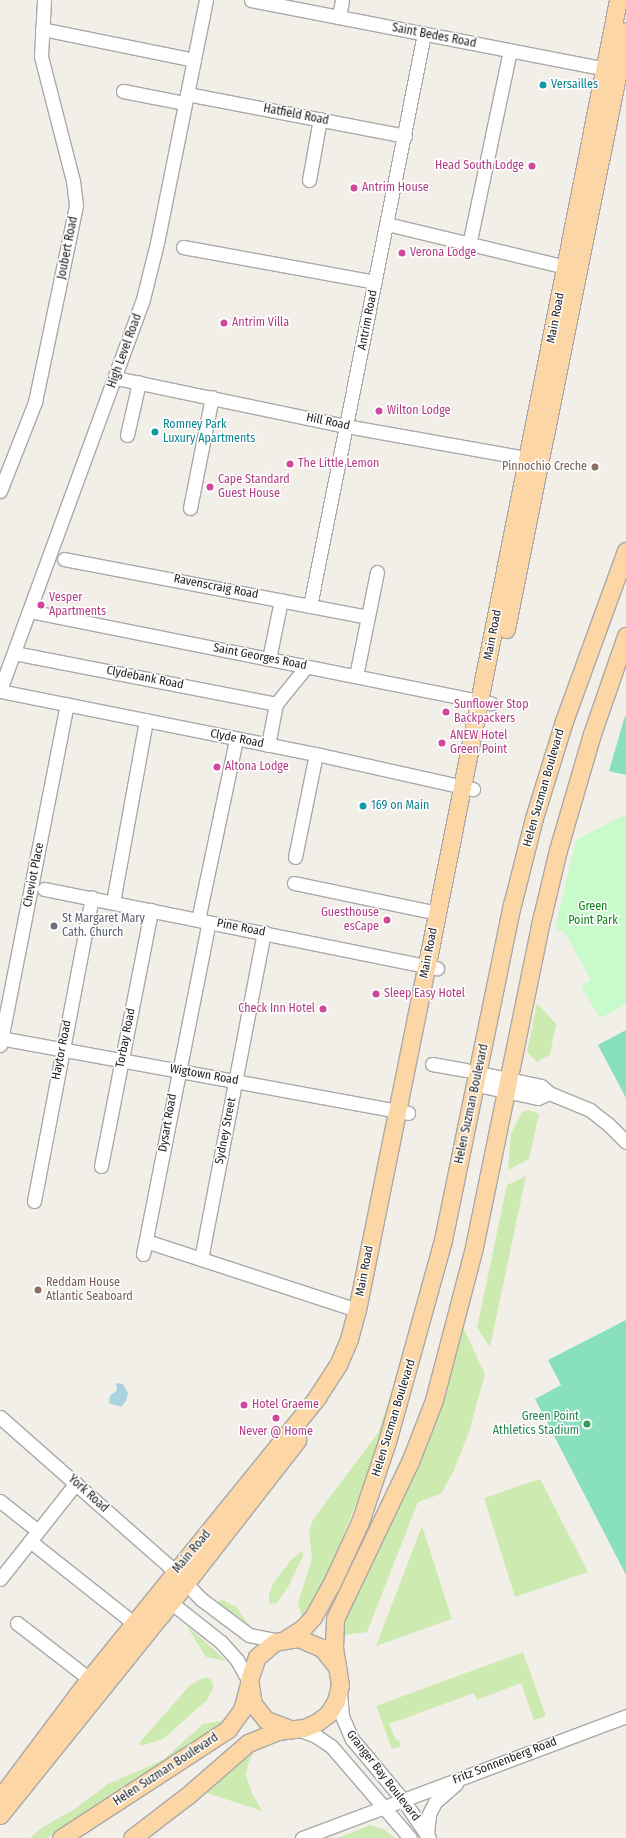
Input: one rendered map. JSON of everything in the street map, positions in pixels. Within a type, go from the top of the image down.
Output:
[{"type":"main road","name":"Main Road","points":[[0,1815],[24,1776],[96,1684],[165,1598],[186,1584],[328,1400],[350,1364],[368,1314],[403,1112],[612,70],[618,0]]},
{"type":"main road","name":"Main Road","points":[[612,70],[626,31]]},
{"type":"main road","name":"Helen Suzman Boulevard","points":[[61,1838],[228,1729],[242,1710],[256,1658],[268,1646],[303,1628],[318,1610],[353,1538],[375,1480],[432,1289],[474,1076],[512,905],[534,818],[564,721],[602,613],[626,551]]},
{"type":"main road","points":[[602,613],[626,564]]},
{"type":"main road","name":"Helen Suzman Boulevard","points":[[132,1838],[187,1796],[248,1743],[268,1734],[312,1725],[325,1717],[334,1705],[340,1689],[333,1635],[337,1612],[410,1462],[446,1358],[474,1247],[542,916],[558,850],[592,734],[626,636]]},
{"type":"main road","name":"Main Road","points":[[432,966],[437,913],[468,788]]},
{"type":"main road","name":"Main Road","points":[[165,1598],[174,1572],[326,1384],[344,1352],[357,1310],[403,1112]]},
{"type":"main road","name":"Helen Suzman Boulevard","points":[[282,1640],[303,1639],[318,1645],[328,1653],[337,1668]]},
{"type":"main road","points":[[249,1683],[252,1700],[260,1714],[274,1724],[294,1729]]},
{"type":"main road","name":"Main Road","points":[[0,1798],[24,1776]]},
{"type":"street","name":"Joubert Road","points":[[0,491],[35,402],[76,205],[73,181],[41,56],[44,0]]},
{"type":"street","name":"High Level Road","points":[[0,691],[28,611],[116,378],[150,275],[206,0]]},
{"type":"street","name":"Saint Bedes Road","points":[[255,0],[612,70]]},
{"type":"street","points":[[339,17],[342,0]]},
{"type":"street","points":[[42,29],[194,60]]},
{"type":"street","name":"Antrim Road","points":[[310,606],[405,136],[424,34]]},
{"type":"street","points":[[469,245],[510,50]]},
{"type":"street","name":"Hatfield Road","points":[[123,91],[186,98],[320,119],[405,136]]},
{"type":"street","points":[[308,180],[320,119]]},
{"type":"street","points":[[387,224],[573,269]]},
{"type":"street","points":[[183,247],[375,282]]},
{"type":"street","name":"Hill Road","points":[[116,378],[346,426],[534,460]]},
{"type":"street","points":[[127,435],[139,382]]},
{"type":"street","points":[[190,508],[212,397]]},
{"type":"street","name":"Ravenscraig Road","points":[[64,559],[368,617]]},
{"type":"street","points":[[356,676],[378,572]]},
{"type":"street","points":[[269,659],[281,600]]},
{"type":"street","name":"Saint Georges Road","points":[[28,611],[485,702]]},
{"type":"street","name":"Clydebank Road","points":[[14,653],[276,704]]},
{"type":"street","points":[[268,745],[276,704],[306,667]]},
{"type":"street","name":"Clyde Road","points":[[0,691],[316,754],[468,788]]},
{"type":"street","name":"Cheviot Place","points":[[0,1040],[66,705]]},
{"type":"street","points":[[113,902],[146,720]]},
{"type":"street","name":"Dysart Road","points":[[143,1254],[178,1070],[236,739]]},
{"type":"street","points":[[295,857],[316,754]]},
{"type":"street","points":[[294,883],[437,913]]},
{"type":"street","name":"Pine Road","points":[[44,889],[432,966]]},
{"type":"street","name":"Haytor Road","points":[[34,1201],[92,898]]},
{"type":"street","name":"Torbay Road","points":[[101,1166],[151,910]]},
{"type":"street","name":"Sydney Street","points":[[201,1259],[264,932]]},
{"type":"street","name":"Wigtown Road","points":[[0,1040],[62,1049],[236,1080],[403,1112]]},
{"type":"street","points":[[432,1064],[507,1085],[541,1086],[549,1093],[590,1110],[609,1125],[626,1142]]},
{"type":"street","points":[[146,1241],[357,1310]]},
{"type":"street","name":"York Road","points":[[0,1417],[76,1483],[174,1572]]},
{"type":"street","points":[[0,1579],[76,1483]]},
{"type":"street","points":[[0,1501],[34,1536],[140,1629]]},
{"type":"street","points":[[174,1572],[201,1599],[249,1635],[282,1640]]},
{"type":"street","points":[[165,1598],[230,1651],[249,1683]]},
{"type":"street","points":[[17,1623],[96,1684]]},
{"type":"street","name":"Granger Bay Boulevard","points":[[340,1689],[340,1712],[349,1734],[403,1800],[428,1836]]},
{"type":"street","name":"Fritz Sonnenberg Road","points":[[302,1838],[468,1774],[626,1716]]},
{"type":"street","name":"Granger Bay Boulevard","points":[[294,1729],[316,1736],[332,1746],[410,1838]]},
{"type":"street","points":[[428,1836],[430,1814],[435,1802],[445,1791],[468,1774]]},
{"type":"green space","points":[[626,716],[626,775],[609,771]]},
{"type":"green space","name":"Green Point Park","points":[[626,814],[626,1004],[600,1018],[581,986],[591,980],[564,931],[555,929],[576,840]]},
{"type":"green space","points":[[537,1003],[556,1024],[550,1055],[537,1062],[527,1052]]},
{"type":"green space","points":[[626,1030],[626,1098],[598,1045]]},
{"type":"green space","points":[[529,1110],[539,1114],[529,1159],[508,1170],[511,1133],[522,1112]]},
{"type":"green space","points":[[526,1176],[490,1347],[477,1328],[507,1185]]},
{"type":"green space","name":"Green Point Athletics Stadium","points":[[626,1320],[626,1575],[535,1399],[561,1385],[548,1360]]},
{"type":"green space","points":[[462,1325],[485,1374],[469,1432],[454,1470],[441,1494],[418,1502],[367,1632],[343,1635],[348,1609],[404,1494],[433,1427],[455,1358]]},
{"type":"green space","points":[[395,1382],[383,1435],[361,1492],[327,1575],[302,1617],[298,1603],[312,1559],[309,1530],[314,1518],[378,1433]]},
{"type":"green space","points":[[540,1479],[588,1572],[515,1597],[484,1498]]},
{"type":"green space","points":[[422,1526],[452,1619],[376,1646]]},
{"type":"green space","points":[[302,1551],[303,1556],[288,1587],[277,1603],[269,1604],[269,1594],[274,1582],[291,1560]]},
{"type":"green space","points":[[223,1600],[236,1607],[250,1626],[214,1602]]},
{"type":"green space","points":[[186,1625],[221,1656],[226,1661],[206,1657]]},
{"type":"green space","points":[[523,1652],[546,1716],[534,1720],[521,1683],[477,1700],[474,1693],[389,1724],[396,1740],[399,1740],[401,1746],[392,1749],[376,1706]]},
{"type":"green space","points":[[206,1677],[211,1679],[214,1686],[207,1700],[163,1739],[140,1746],[139,1743],[191,1684]]},
{"type":"green space","points":[[232,1711],[221,1724],[47,1838],[30,1838],[43,1827],[73,1810],[108,1784],[163,1760],[203,1724],[221,1721]]},
{"type":"green space","points":[[254,1752],[249,1761],[246,1775],[252,1793],[262,1811],[207,1793],[238,1760]]},
{"type":"green space","points":[[370,1825],[385,1830],[395,1838],[338,1838]]},
{"type":"water","points":[[116,1383],[123,1384],[128,1393],[126,1401],[121,1407],[109,1403],[110,1396],[117,1390]]},
{"type":"place","name":"Versailles","points":[[543,85]]},
{"type":"place","name":"Head South Lodge","points":[[532,166]]},
{"type":"place","name":"Antrim House","points":[[354,188]]},
{"type":"place","name":"Verona Lodge","points":[[402,253]]},
{"type":"place","name":"Antrim Villa","points":[[224,323]]},
{"type":"place","name":"Wilton Lodge","points":[[379,411]]},
{"type":"place","name":"Romney Park Luxury Apartments","points":[[155,432]]},
{"type":"place","name":"The Little Lemon","points":[[290,464]]},
{"type":"place","name":"Pinnochio Creche","points":[[595,467]]},
{"type":"place","name":"Cape Standard Guest House","points":[[210,487]]},
{"type":"place","name":"Vesper Apartments","points":[[41,605]]},
{"type":"place","name":"Sunflower Stop Backpackers","points":[[446,712]]},
{"type":"place","name":"ANEW Hotel Green Point","points":[[442,743]]},
{"type":"place","name":"Altona Lodge","points":[[217,767]]},
{"type":"place","name":"169 on Main","points":[[363,806]]},
{"type":"place","name":"Guesthouse esCape","points":[[387,920]]},
{"type":"place","name":"St Margaret Mary Cath. Church","points":[[54,926]]},
{"type":"place","name":"Sleep Easy Hotel","points":[[376,994]]},
{"type":"place","name":"Check Inn Hotel","points":[[323,1009]]},
{"type":"place","name":"Reddam House Atlantic Seaboard","points":[[38,1290]]},
{"type":"place","name":"Hotel Graeme","points":[[244,1405]]},
{"type":"place","name":"Never @ Home","points":[[276,1418]]},
{"type":"place","name":"Green Point Athletics Stadium","points":[[587,1424]]}]
